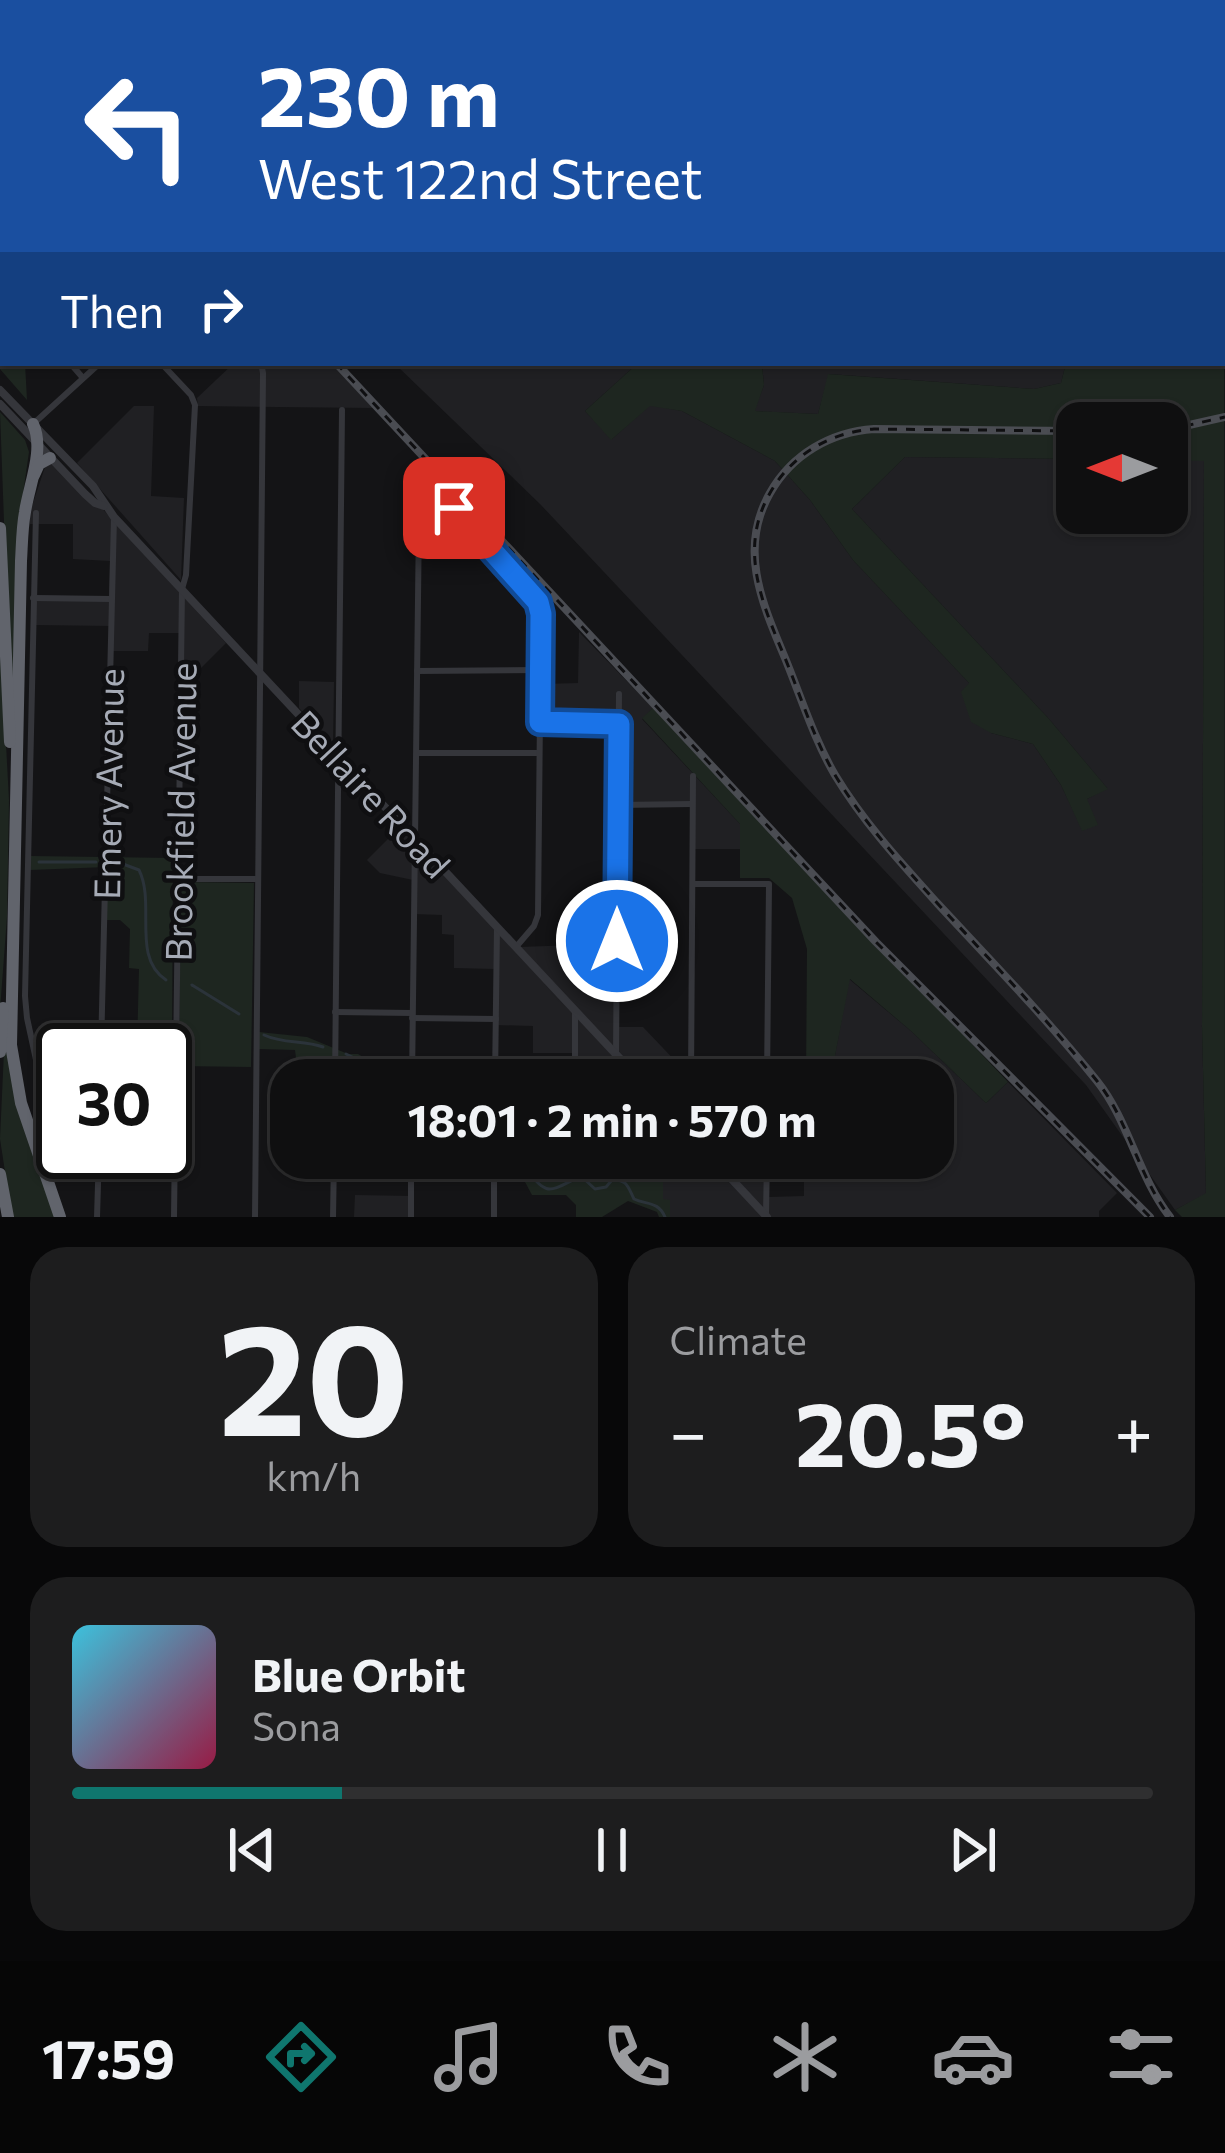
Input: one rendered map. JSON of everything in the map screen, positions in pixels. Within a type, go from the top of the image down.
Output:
[{"type":"highway","points":[[29,427],[37,432],[38,444],[22,545],[10,1032],[21,1103],[60,1217]]},
{"type":"highway","points":[[29,488],[37,466],[50,458]]},
{"type":"highway","points":[[0,528],[14,809]]},
{"type":"highway","points":[[0,1052],[13,881]]},
{"type":"highway","points":[[0,1174],[8,1217]]},
{"type":"street","points":[[73,366],[84,378]]},
{"type":"street","points":[[29,427],[97,366]]},
{"type":"street","name":"Brookfield Avenue","points":[[164,366],[191,395],[195,408],[182,589],[174,1217]]},
{"type":"street","points":[[255,1217],[261,366]]},
{"type":"street","name":"Bellaire Road","points":[[0,389],[29,427]]},
{"type":"street","name":"Bellaire Road","points":[[0,404],[93,486],[114,518],[621,1059]]},
{"type":"street","points":[[334,1059],[342,410]]},
{"type":"street","name":"Bellaire Road","points":[[38,444],[95,503],[104,506]]},
{"type":"street","points":[[412,1059],[418,519],[425,494],[434,489],[538,602],[541,614],[538,914],[516,947]]},
{"type":"street","points":[[36,513],[25,996],[36,1052]]},
{"type":"street","name":"Emery Avenue","points":[[102,1023],[114,518]]},
{"type":"street","points":[[33,598],[111,599]]},
{"type":"street","points":[[417,670],[541,670]]},
{"type":"street","points":[[616,1054],[619,694]]},
{"type":"street","points":[[540,722],[619,724]]},
{"type":"street","points":[[417,754],[540,753]]},
{"type":"street","points":[[691,1059],[693,776]]},
{"type":"street","points":[[618,805],[693,803]]},
{"type":"street","points":[[179,879],[257,879]]},
{"type":"street","points":[[693,884],[769,884],[767,1059]]},
{"type":"street","points":[[495,1059],[497,927]]},
{"type":"street","points":[[335,1012],[496,1019]]},
{"type":"street","points":[[574,1059],[575,1012]]},
{"type":"street","points":[[98,1217],[99,1179]]},
{"type":"street","points":[[333,1217],[334,1179]]},
{"type":"street","points":[[411,1179],[411,1217]]},
{"type":"street","points":[[494,1179],[494,1217]]},
{"type":"street","points":[[732,1179],[767,1216]]},
{"type":"street","points":[[766,1179],[767,1216]]},
{"type":"shaded area","points":[[25,366],[27,400],[0,369]]},
{"type":"shaded area","points":[[231,366],[335,366],[373,408],[198,406],[197,398]]},
{"type":"shaded area","points":[[397,366],[635,366],[585,411],[612,439],[650,405],[682,411],[775,461],[853,560],[970,684],[991,733],[1033,744],[1061,785],[1083,831],[1087,799],[1107,788],[1049,719],[852,509],[905,457],[1056,459],[1056,534],[1188,534],[1188,460],[1204,460],[1206,1194],[1175,1210],[1086,1085],[541,505]]},
{"type":"shaded area","points":[[635,366],[762,366],[764,385],[755,411],[818,414],[828,374],[1034,389],[1061,383],[1065,366],[1224,366],[1225,1217],[1182,1217],[1175,1210],[1206,1193],[1204,461],[1188,461],[1188,402],[1056,402],[1056,459],[905,457],[852,509],[1049,719],[1108,789],[1087,799],[1098,825],[1082,831],[1061,785],[1033,744],[991,733],[971,722],[961,692],[969,683],[853,560],[775,461],[682,411],[650,406],[611,440],[585,411]]},
{"type":"shaded area","points":[[762,366],[1065,366],[1061,383],[1034,389],[829,374],[818,414],[754,411],[764,385]]},
{"type":"shaded area","points":[[134,406],[154,406],[151,496],[184,498],[181,580],[77,463]]},
{"type":"shaded area","points":[[0,412],[25,440],[29,452],[19,521],[14,694],[8,631]]},
{"type":"shaded area","points":[[50,452],[226,643],[201,668],[184,668],[184,633],[149,633],[148,651],[112,651],[112,626],[35,625],[36,595],[109,597],[110,561],[73,559],[73,524],[30,524]]},
{"type":"shaded area","points":[[0,632],[9,800],[0,1010]]},
{"type":"shaded area","points":[[579,632],[653,708],[642,719],[740,824],[740,849],[691,849],[691,802],[616,803],[617,726],[545,725],[545,684],[578,683]]},
{"type":"shaded area","points":[[299,681],[334,682],[333,744],[299,708]]},
{"type":"shaded area","points":[[653,708],[1008,1082],[986,1103],[954,1072],[954,1059],[940,1059],[850,979],[834,1059],[806,1059],[807,949],[792,898],[769,878],[740,878],[740,824],[642,718]]},
{"type":"shaded area","points":[[404,823],[519,947],[575,945],[587,958],[618,958],[618,1027],[643,1027],[673,1059],[572,1059],[572,1053],[533,1053],[533,1026],[494,1025],[495,969],[454,968],[454,935],[442,934],[442,915],[413,914],[413,880],[380,873],[367,860]]},
{"type":"shaded area","points":[[31,856],[173,858],[172,1023],[138,1023],[139,969],[129,968],[130,929],[120,920],[106,920],[107,867],[30,870]]},
{"type":"shaded area","points":[[181,882],[254,883],[251,1067],[192,1066],[192,1023],[179,1023]]},
{"type":"shaded area","points":[[849,979],[940,1059],[834,1059]]},
{"type":"shaded area","points":[[6,1007],[8,1059],[36,1151],[36,1179],[44,1179],[56,1217],[12,1217],[0,1139]]},
{"type":"shaded area","points":[[259,1032],[307,1037],[366,1059],[296,1058],[295,1050],[259,1049]]},
{"type":"shaded area","points":[[954,1072],[986,1103],[1008,1082],[1117,1193],[1099,1217],[670,1217],[670,1201],[663,1200],[663,1179],[769,1179],[769,1197],[804,1196],[804,1179],[954,1179]]},
{"type":"shaded area","points":[[523,1179],[663,1179],[663,1199],[670,1200],[670,1217],[659,1217],[628,1201],[602,1217],[576,1217],[576,1205],[566,1195],[532,1195]]},
{"type":"shaded area","points":[[355,1195],[412,1196],[413,1217],[354,1217]]},
{"type":"waterway","points":[[115,861],[139,870],[149,958],[166,980]]},
{"type":"waterway","points":[[39,862],[96,862]]},
{"type":"waterway","points":[[192,985],[239,1014]]},
{"type":"waterway","points":[[264,1035],[323,1047]]},
{"type":"waterway","points":[[346,1054],[356,1059]]},
{"type":"waterway","points":[[535,1179],[549,1189],[575,1179]]},
{"type":"waterway","points":[[584,1179],[595,1189],[612,1180],[621,1181],[634,1199],[656,1206],[665,1217]]},
{"type":"railway","points":[[339,366],[876,942],[1150,1217]]},
{"type":"railway","points":[[1188,425],[1225,417]]},
{"type":"railway","points":[[1056,431],[874,429],[828,440],[801,456],[770,493],[756,535],[757,576],[768,617],[814,732],[846,793],[897,858],[1097,1081],[1170,1217]]},
{"type":"route","points":[[454,508],[538,602],[540,722],[619,724],[617,941]]}]
